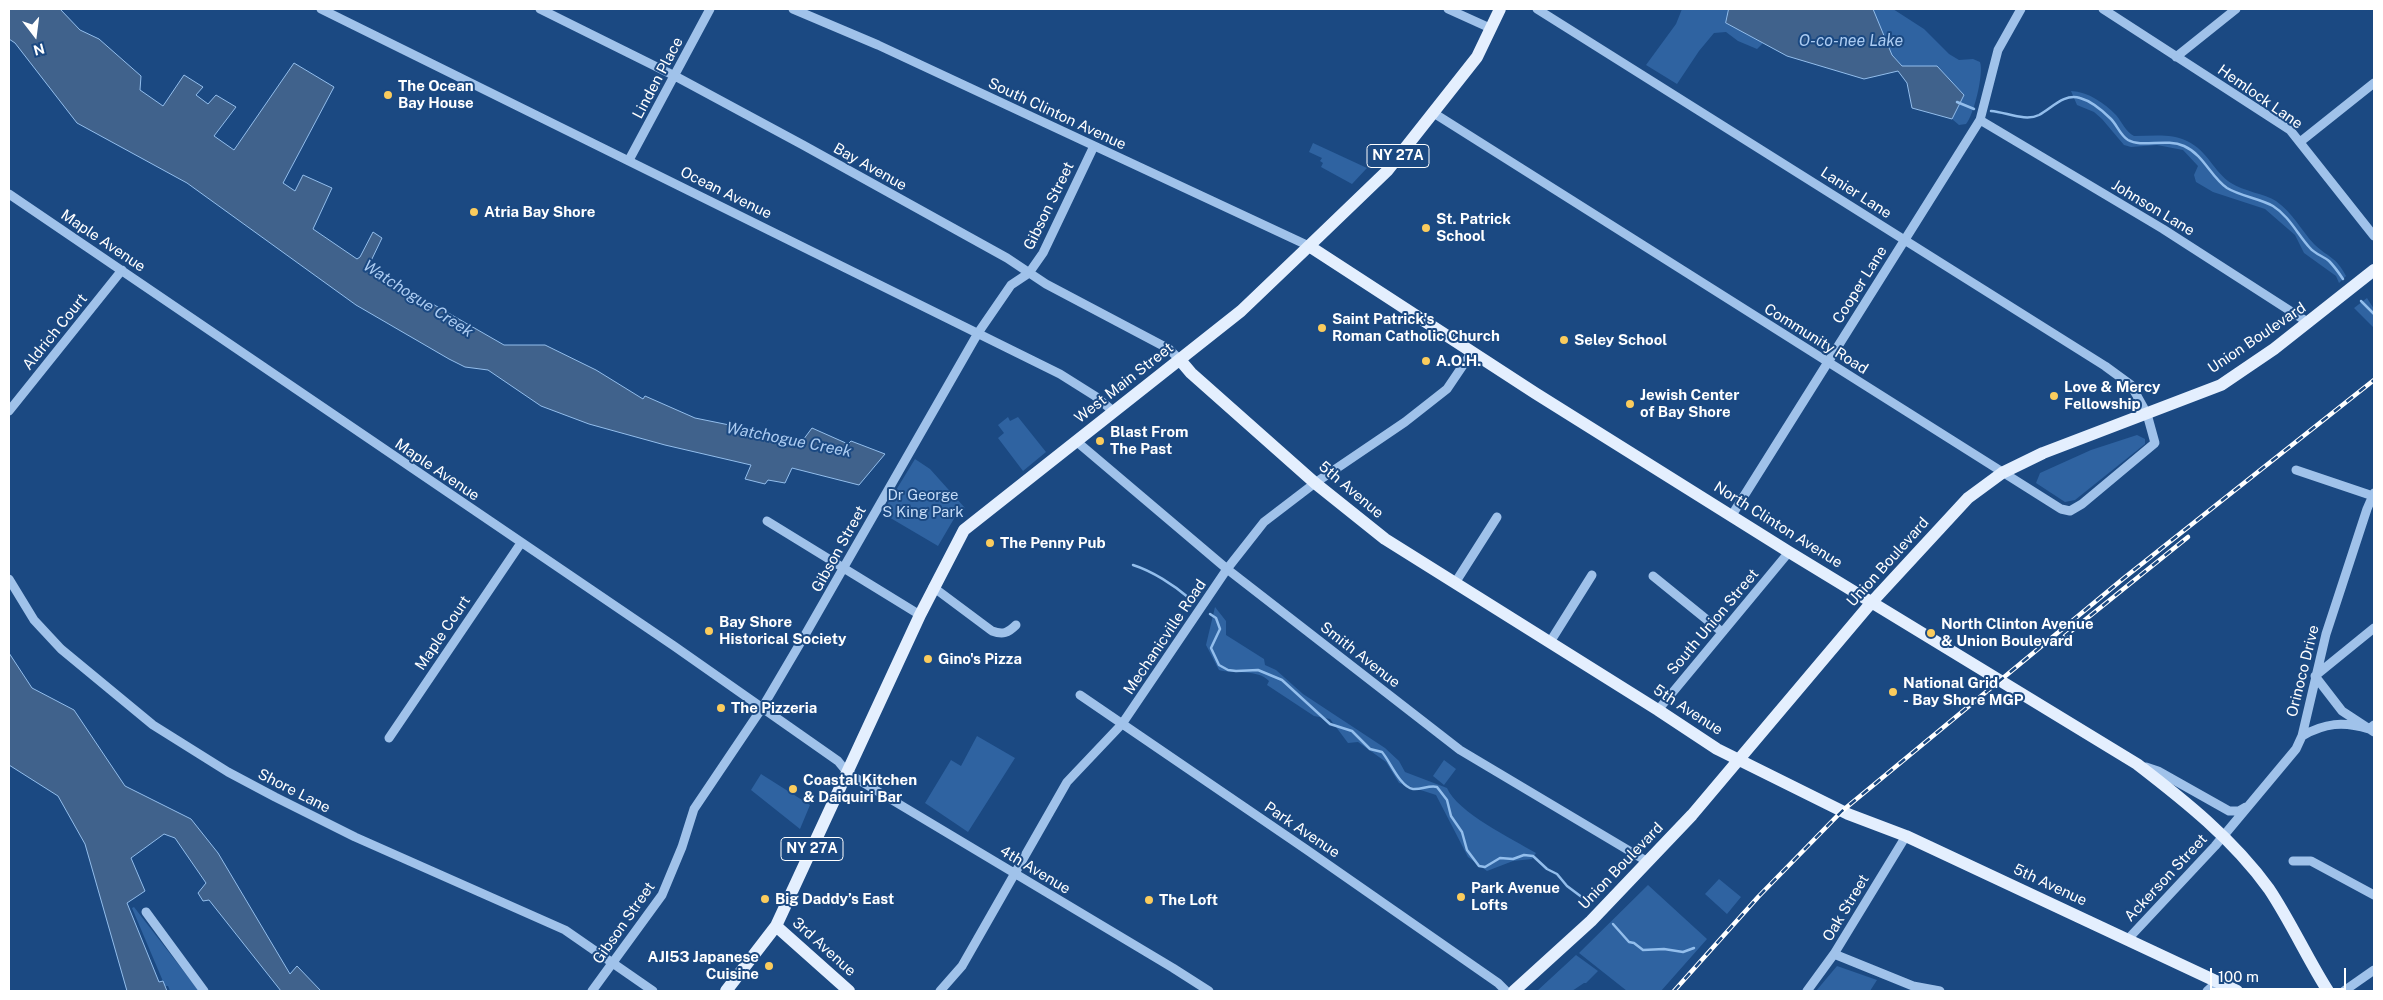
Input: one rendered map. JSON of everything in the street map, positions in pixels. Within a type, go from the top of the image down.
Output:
[{"type":"main road","name":"NY 27A","points":[[1490,28],[1500,9]]},
{"type":"main road","name":"West Main Street","points":[[847,772],[933,587],[964,530],[1242,311],[1387,171],[1477,56],[1490,28]]},
{"type":"main road","name":"North Clinton Avenue","points":[[1310,246],[1472,352],[1789,552],[2138,764],[2175,793],[2224,836]]},
{"type":"main road","name":"Union Boulevard","points":[[1514,991],[1591,921],[1692,816],[1871,603],[1968,498],[2002,473],[2043,453],[2220,385],[2250,366],[2309,323],[2374,270]]},
{"type":"main road","name":"5th Avenue","points":[[1180,360],[1191,373],[1315,483],[1384,539],[1658,710],[1717,749],[1848,814],[1906,836],[2238,991]]},
{"type":"main road","name":"NY 27A","points":[[726,991],[776,926],[847,772]]},
{"type":"main road","points":[[2224,836],[2247,861],[2269,890],[2328,991]]},
{"type":"main road","name":"3rd Avenue","points":[[776,926],[849,991]]},
{"type":"street","name":"Ocean Avenue","points":[[322,9],[1060,374],[1096,396],[1114,411]]},
{"type":"street","name":"Bay Avenue","points":[[540,9],[675,76],[999,253],[1046,284],[1169,349],[1180,360]]},
{"type":"street","name":"Linden Place","points":[[629,160],[710,9]]},
{"type":"street","name":"South Clinton Avenue","points":[[793,9],[878,45],[1310,246]]},
{"type":"street","points":[[1448,9],[1490,28]]},
{"type":"street","name":"Lanier Lane","points":[[1537,9],[2105,366],[2131,385],[2148,414]]},
{"type":"street","name":"Cooper Lane","points":[[1732,515],[1980,120],[1998,50],[2021,9]]},
{"type":"street","name":"Hemlock Lane","points":[[2103,9],[2290,130],[2374,236]]},
{"type":"street","points":[[2176,57],[2236,9]]},
{"type":"street","points":[[2300,142],[2374,83]]},
{"type":"street","name":"Community Road","points":[[1432,112],[2061,509],[2070,511],[2082,504],[2150,448],[2154,443],[2148,414]]},
{"type":"street","name":"Johnson Lane","points":[[1980,120],[2163,229],[2309,323]]},
{"type":"street","name":"Gibson Street","points":[[592,991],[662,895],[682,847],[694,809],[762,708],[844,569],[978,333],[1012,285],[1029,273],[1043,253],[1094,146]]},
{"type":"street","name":"Maple Avenue","points":[[9,194],[762,708],[838,761],[847,772]]},
{"type":"street","name":"Aldrich Court","points":[[9,411],[122,270]]},
{"type":"street","name":"Mechanicville Road","points":[[940,991],[962,966],[1067,782],[1122,724],[1227,569],[1264,522],[1315,483],[1405,422],[1447,389],[1472,352]]},
{"type":"street","name":"Smith Avenue","points":[[1076,441],[1227,569],[1460,750],[1648,862]]},
{"type":"street","points":[[2296,470],[2373,494]]},
{"type":"street","name":"Orinoco Drive","points":[[2224,836],[2296,749],[2302,736],[2326,634],[2373,494]]},
{"type":"street","points":[[1455,583],[1497,516]]},
{"type":"street","points":[[768,521],[920,615]]},
{"type":"street","name":"Maple Court","points":[[389,738],[521,543]]},
{"type":"street","name":"South Union Street","points":[[1658,710],[1789,552]]},
{"type":"street","points":[[1550,642],[1592,575]]},
{"type":"street","points":[[1653,576],[1722,632]]},
{"type":"street","name":"Shore Lane","points":[[9,579],[34,620],[62,649],[160,729],[228,772],[275,797],[356,837],[565,930],[654,991]]},
{"type":"street","points":[[933,587],[992,631],[1001,634],[1010,632],[1016,625]]},
{"type":"street","points":[[2372,728],[2342,710],[2316,676],[2374,628]]},
{"type":"street","name":"Park Avenue","points":[[1080,695],[1498,982],[1506,991]]},
{"type":"street","points":[[2302,736],[2316,728],[2331,724],[2342,723],[2372,728]]},
{"type":"street","points":[[2138,764],[2158,772],[2229,811],[2239,811],[2250,805]]},
{"type":"street","name":"4th Avenue","points":[[847,772],[1209,991]]},
{"type":"street","name":"Oak Street","points":[[1808,991],[1834,954],[1906,836]]},
{"type":"street","name":"Ackerson Street","points":[[2128,939],[2224,836]]},
{"type":"street","points":[[2293,861],[2310,862],[2374,895]]},
{"type":"street","points":[[146,912],[204,991]]},
{"type":"street","points":[[1834,954],[1913,986],[1940,991]]},
{"type":"street","points":[[2344,991],[2374,970]]},
{"type":"street","points":[[2207,991],[2218,982]]},
{"type":"green space","points":[[1682,9],[1729,9],[1726,23],[1763,43],[1757,49],[1738,41],[1726,32],[1714,33],[1699,51],[1677,84],[1646,65],[1676,24]]},
{"type":"green space","points":[[1873,9],[1893,9],[1924,29],[1949,54],[1959,60],[1973,59],[1980,62],[1981,75],[1978,94],[1966,124],[1959,125],[1952,119],[1964,95],[1937,66],[1902,66],[1892,55]]},
{"type":"green space","points":[[2071,91],[2084,93],[2101,102],[2116,115],[2126,129],[2134,136],[2181,138],[2194,145],[2219,173],[2231,183],[2276,201],[2282,206],[2314,244],[2339,264],[2346,276],[2339,283],[2336,276],[2304,253],[2295,235],[2265,209],[2213,192],[2196,182],[2194,175],[2198,166],[2183,150],[2157,145],[2131,147],[2124,145],[2094,112],[2077,105]]},
{"type":"green space","points":[[1313,143],[1367,168],[1352,184],[1321,167],[1323,163],[1320,161],[1322,158],[1309,152]]},
{"type":"green space","points":[[2367,298],[2374,309],[2374,328],[2354,308]]},
{"type":"green space","points":[[1008,417],[1010,421],[1018,417],[1046,452],[1023,471],[998,438],[1004,433],[998,425]]},
{"type":"green space","points":[[2137,435],[2145,439],[2145,444],[2075,500],[2065,502],[2036,483],[2040,473],[2091,450]]},
{"type":"green space","name":"Dr George S King Park","points":[[915,459],[930,469],[965,508],[955,517],[938,546],[882,513]]},
{"type":"green space","points":[[1215,607],[1226,621],[1226,635],[1264,659],[1265,665],[1276,670],[1303,694],[1385,748],[1399,761],[1405,772],[1447,788],[1453,797],[1473,815],[1536,853],[1532,859],[1513,861],[1487,871],[1468,857],[1436,795],[1399,783],[1386,762],[1358,742],[1348,743],[1330,719],[1314,716],[1267,685],[1269,681],[1264,677],[1252,673],[1219,670],[1206,645]]},
{"type":"green space","points":[[977,736],[1015,758],[968,832],[925,803],[951,760],[961,766]]},
{"type":"green space","points":[[1444,760],[1456,769],[1444,785],[1433,776]]},
{"type":"green space","points":[[761,774],[810,805],[800,829],[751,790]]},
{"type":"green space","points":[[1719,879],[1741,897],[1727,914],[1705,894]]},
{"type":"green space","points":[[1648,885],[1707,939],[1661,991],[1627,991],[1579,953]]},
{"type":"green space","points":[[134,907],[199,991],[170,991],[168,986],[165,986],[132,908]]},
{"type":"green space","points":[[1576,955],[1598,971],[1586,983],[1572,991],[1537,991]]},
{"type":"green space","points":[[1837,966],[1877,980],[1870,991],[1816,991]]},
{"type":"water","points":[[9,9],[60,9],[80,30],[99,39],[141,76],[140,90],[163,106],[184,75],[203,87],[196,95],[208,104],[216,95],[236,107],[214,136],[234,150],[294,63],[334,87],[283,183],[295,191],[303,175],[332,188],[313,229],[357,259],[360,257],[373,232],[382,238],[370,263],[370,268],[504,345],[545,345],[596,370],[643,399],[645,396],[695,418],[803,440],[812,428],[848,444],[851,441],[885,454],[859,485],[792,468],[785,483],[768,480],[765,484],[745,479],[751,465],[665,445],[589,424],[541,406],[488,370],[465,367],[356,305],[187,183],[77,123],[15,43],[9,39]]},
{"type":"water","name":"O-co-nee Lake","points":[[1729,9],[1873,9],[1892,55],[1902,66],[1937,66],[1964,95],[1952,119],[1912,108],[1907,83],[1898,71],[1864,79],[1787,56],[1726,23]]},
{"type":"water","points":[[9,653],[32,688],[74,710],[125,786],[191,819],[218,853],[290,974],[297,966],[321,991],[281,991],[209,900],[203,901],[198,893],[206,883],[175,838],[164,834],[131,858],[145,891],[127,903],[159,982],[163,981],[167,991],[127,991],[85,844],[58,796],[9,765]]},
{"type":"waterway","points":[[1991,111],[2022,117],[2034,117],[2063,99],[2080,98],[2093,104],[2104,113],[2128,140],[2140,143],[2170,143],[2184,146],[2197,155],[2227,188],[2279,210],[2310,248],[2329,261],[2343,279]]},
{"type":"waterway","points":[[1957,102],[1974,109]]},
{"type":"waterway","points":[[2361,301],[2374,314]]},
{"type":"waterway","name":"Watchogue Creek","points":[[1133,565],[1163,579],[1189,598]]},
{"type":"waterway","name":"Watchogue Creek","points":[[1210,614],[1216,618],[1220,629],[1211,648],[1219,665],[1228,670],[1258,670],[1282,680],[1330,724],[1352,731],[1370,749],[1382,752],[1400,779],[1408,787],[1413,789],[1437,787],[1447,800],[1451,816],[1462,832],[1467,850],[1479,866],[1485,867],[1500,858],[1513,859],[1524,855],[1533,856],[1547,869],[1557,874],[1567,886],[1587,901]]},
{"type":"waterway","name":"Watchogue Creek","points":[[1613,924],[1629,942],[1634,943],[1643,950],[1664,949],[1683,952],[1694,948]]},
{"type":"railway","points":[[1674,991],[1759,896],[1842,811],[2124,578],[2374,380]]},
{"type":"railway","points":[[2065,636],[2188,537]]},
{"type":"place","name":"The Ocean Bay House","points":[[388,95]]},
{"type":"place","name":"Atria Bay Shore","points":[[474,212]]},
{"type":"place","name":"St. Patrick School","points":[[1426,228]]},
{"type":"place","name":"Saint Patrick's Roman Catholic Church","points":[[1322,328]]},
{"type":"place","name":"Seley School","points":[[1564,340]]},
{"type":"place","name":"A.O.H.","points":[[1426,361]]},
{"type":"place","name":"Love & Mercy Fellowship","points":[[2054,396]]},
{"type":"place","name":"Jewish Center of Bay Shore","points":[[1630,404]]},
{"type":"place","name":"Blast From The Past","points":[[1100,441]]},
{"type":"place","name":"The Penny Pub","points":[[990,543]]},
{"type":"place","name":"Bay Shore Historical Society","points":[[709,631]]},
{"type":"place","name":"North Clinton Avenue & Union Boulevard","points":[[1931,633]]},
{"type":"place","name":"Gino's Pizza","points":[[928,659]]},
{"type":"place","name":"National Grid - Bay Shore MGP","points":[[1893,692]]},
{"type":"place","name":"The Pizzeria","points":[[721,708]]},
{"type":"place","name":"Coastal Kitchen & Daiquiri Bar","points":[[793,789]]},
{"type":"place","name":"Park Avenue Lofts","points":[[1461,897]]},
{"type":"place","name":"Big Daddy’s East","points":[[765,899]]},
{"type":"place","name":"The Loft","points":[[1149,900]]},
{"type":"place","name":"AJI53 Japanese Cuisine","points":[[769,966]]}]
